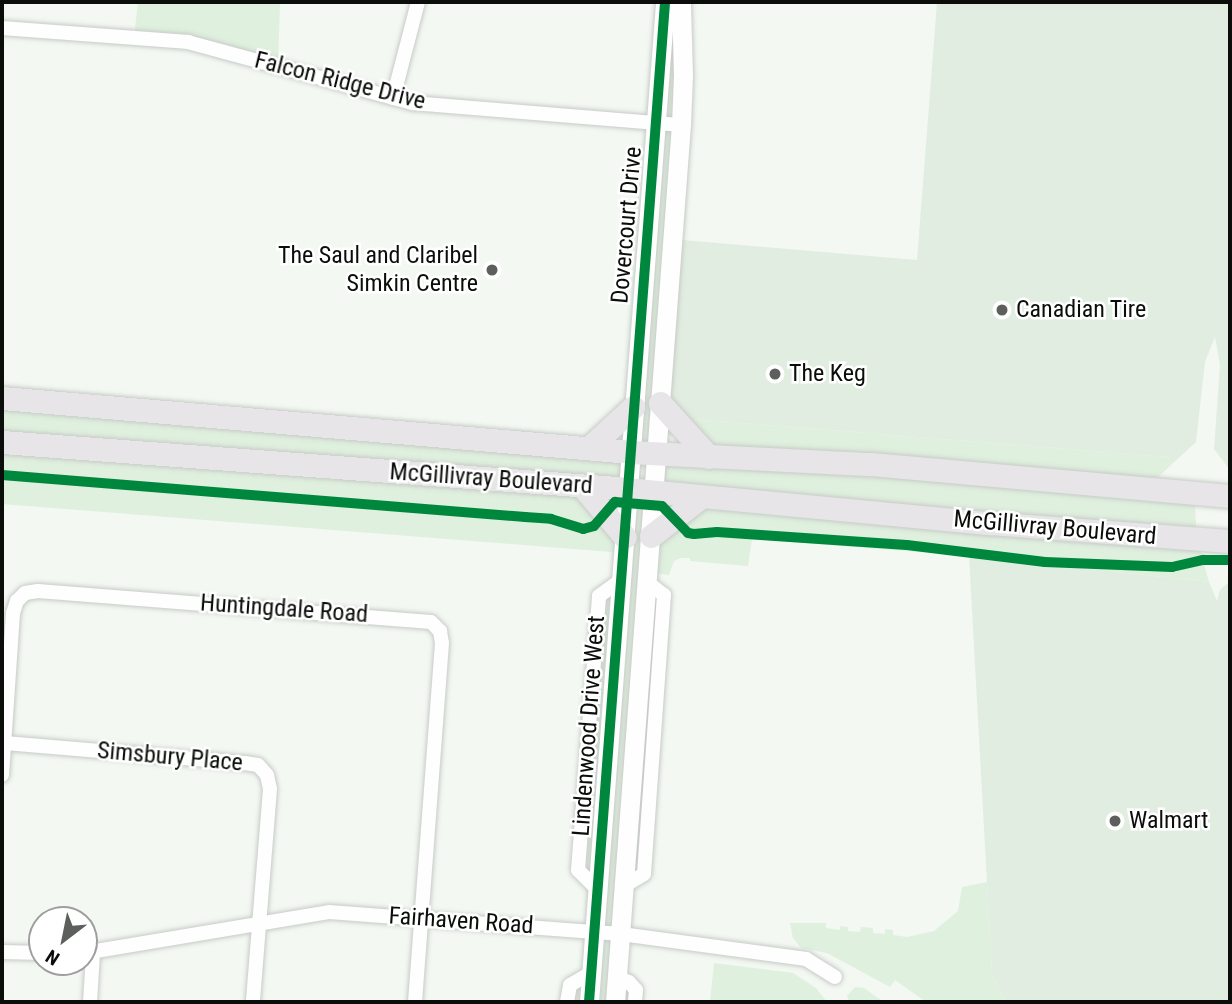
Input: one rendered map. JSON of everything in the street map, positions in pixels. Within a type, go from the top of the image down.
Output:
[{"type":"main road","name":"McGillivray Boulevard","points":[[2,398],[630,452],[871,464],[1230,496]]},
{"type":"main road","points":[[660,403],[709,457]]},
{"type":"main road","points":[[590,447],[633,407]]},
{"type":"main road","name":"McGillivray Boulevard","points":[[2,442],[627,489],[1230,541]]},
{"type":"main road","points":[[583,487],[625,537]]},
{"type":"main road","points":[[651,536],[701,497]]},
{"type":"street","points":[[393,98],[418,2]]},
{"type":"street","name":"Dovercourt Drive","points":[[630,452],[665,2]]},
{"type":"street","name":"Dovercourt Drive","points":[[656,453],[684,75],[681,2]]},
{"type":"street","name":"Falcon Ridge Drive","points":[[2,29],[188,42],[414,103],[681,125]]},
{"type":"street","name":"Lindenwood Drive West","points":[[589,1002],[630,452]]},
{"type":"street","name":"Lindenwood Drive West","points":[[615,1002],[656,453]]},
{"type":"street","name":"Huntingdale Road","points":[[2,775],[13,612],[17,601],[26,593],[38,591],[431,622],[440,631],[442,643],[422,917]]},
{"type":"street","name":"Simsbury Place","points":[[5,743],[258,765],[267,775],[270,789],[259,923]]},
{"type":"street","name":"Fairhaven Road","points":[[98,951],[329,912],[621,934],[806,959],[835,977]]},
{"type":"street","points":[[415,1002],[422,917]]},
{"type":"street","points":[[253,1002],[259,923]]},
{"type":"street","points":[[2,952],[28,953]]},
{"type":"street","points":[[567,1002],[570,985],[591,973]]},
{"type":"street","points":[[89,976],[90,1002]]},
{"type":"street","points":[[617,977],[629,982],[636,989],[635,1002]]},
{"type":"shaded area","points":[[937,2],[1230,2],[1230,470],[1214,449],[1220,365],[1215,337],[1205,362],[1196,442],[1172,464],[1168,457],[693,419],[683,429],[660,403],[671,239],[917,260]]},
{"type":"shaded area","points":[[969,556],[1209,582],[1217,601],[1220,590],[1230,581],[1230,1002],[1006,1002],[992,974]]},
{"type":"green space","points":[[138,2],[280,2],[278,66],[134,38]]},
{"type":"green space","points":[[665,2],[681,2],[656,453],[708,457],[683,429],[693,419],[1169,457],[1172,464],[1148,487],[1194,492],[1197,538],[1209,582],[969,556],[752,539],[748,566],[681,558],[674,561],[669,575],[649,572],[659,589],[644,874],[624,887],[617,976],[629,982],[635,1002],[567,1002],[568,989],[591,973],[598,890],[578,870],[599,596],[622,579],[624,553],[2,504],[2,398],[629,452]],"holes":[[[630,452],[656,454],[654,492],[627,489]],[[584,487],[616,488],[624,536]],[[663,494],[700,497],[652,535]]]},
{"type":"green space","points":[[987,882],[992,974],[1006,1002],[926,1002],[895,980],[890,987],[827,953],[801,948],[793,938],[790,923],[826,923],[826,928],[840,930],[840,926],[848,927],[848,931],[860,932],[861,927],[873,928],[873,933],[885,934],[885,929],[893,930],[893,935],[907,937],[934,931],[958,911],[962,887]]},
{"type":"green space","points":[[714,963],[793,973],[816,988],[827,1002],[710,1002]]},
{"type":"green space","points":[[855,987],[864,988],[881,1000],[849,1002],[847,996]]},
{"type":"cycle path","points":[[589,1002],[665,2]]},
{"type":"cycle path","points":[[2,475],[551,519],[583,529],[594,526],[615,502],[662,506],[688,533],[694,534],[717,532],[907,545],[1045,562],[1172,567],[1203,560],[1230,560]]},
{"type":"place","name":"The Saul and Claribel Simkin Centre","points":[[492,270]]},
{"type":"place","name":"Canadian Tire","points":[[1002,310]]},
{"type":"place","name":"The Keg","points":[[775,374]]},
{"type":"place","name":"Walmart","points":[[1115,821]]}]
